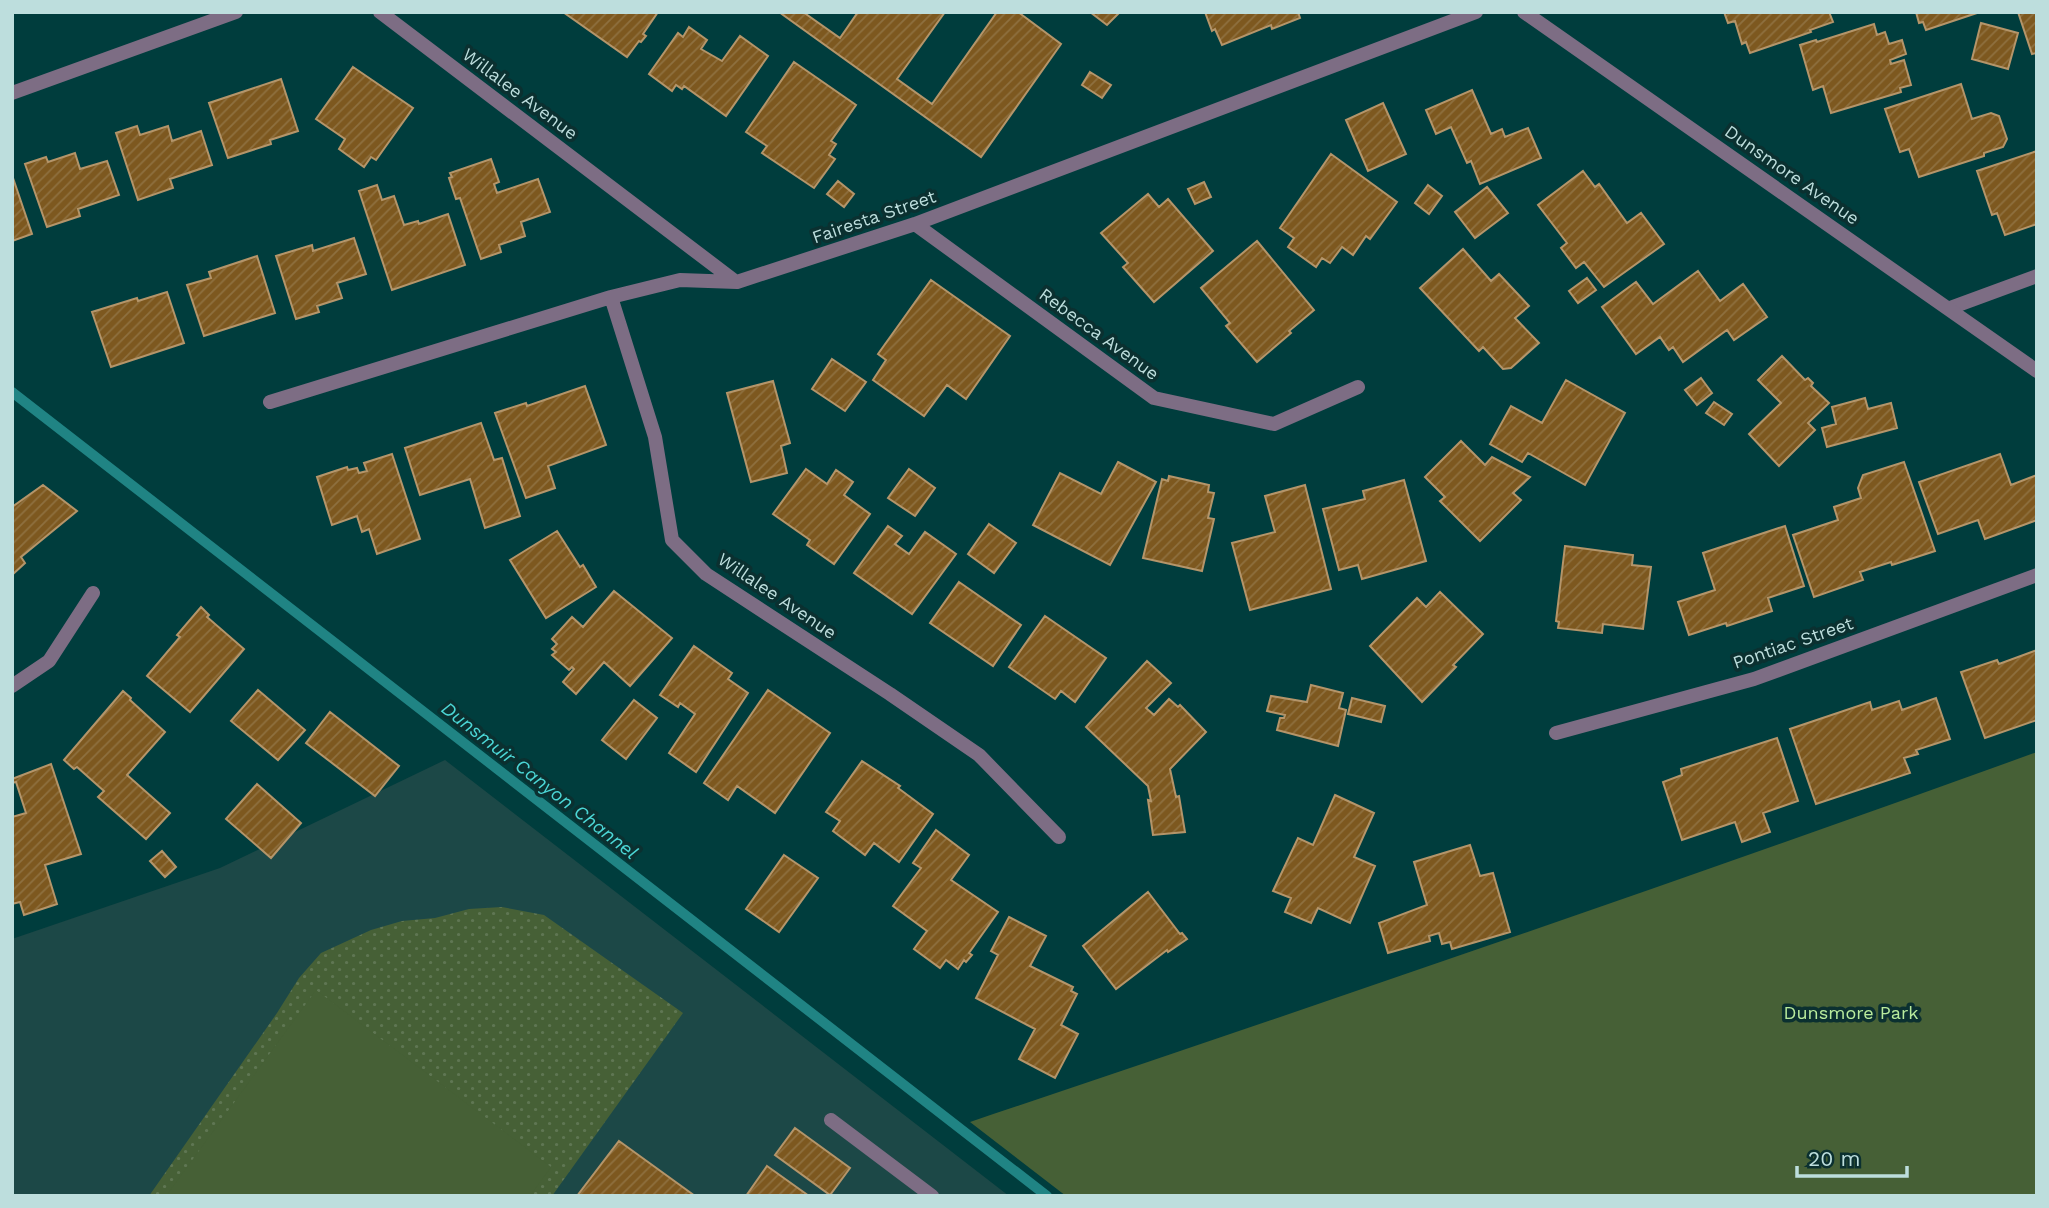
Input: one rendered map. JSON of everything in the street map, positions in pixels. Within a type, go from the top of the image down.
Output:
[{"type":"street","points":[[12,93],[236,12]]},
{"type":"street","name":"Willalee Avenue","points":[[380,12],[737,282]]},
{"type":"street","name":"Fairesta Street","points":[[270,402],[611,297],[680,280],[737,282],[915,225],[1476,12]]},
{"type":"street","name":"Dunsmore Avenue","points":[[1524,12],[2037,371]]},
{"type":"street","name":"Rebecca Avenue","points":[[915,225],[1154,398],[1274,424],[1358,387]]},
{"type":"street","points":[[1950,309],[2037,276]]},
{"type":"street","name":"Willalee Avenue","points":[[611,297],[655,437],[672,540],[706,574],[891,694],[979,755],[1059,837]]},
{"type":"street","name":"Pontiac Street","points":[[1556,733],[1754,679],[2037,575]]},
{"type":"street","points":[[12,686],[49,661],[93,593]]},
{"type":"street","points":[[831,1120],[932,1196]]},
{"type":"shaded area","points":[[445,760],[1009,1196],[12,1196],[12,939],[220,868]]},
{"type":"green space","name":"Dunsmore Park","points":[[2037,752],[2037,1196],[1066,1196],[970,1122],[1505,940]]},
{"type":"green space","points":[[502,907],[544,915],[683,1013],[552,1196],[149,1196],[299,978],[321,953],[371,930],[402,921],[435,918],[469,909]]},
{"type":"green space","points":[[316,990],[551,1167],[530,1196],[166,1196]]},
{"type":"building","points":[[563,12],[658,12],[643,34],[646,36],[627,57]]},
{"type":"building","points":[[779,12],[803,12],[840,38],[858,12],[945,12],[897,79],[932,104],[997,12],[1018,12],[1061,44],[981,157]]},
{"type":"building","points":[[1090,12],[1120,12],[1107,25]]},
{"type":"building","points":[[1205,12],[1298,12],[1300,18],[1272,29],[1271,25],[1222,45],[1215,29],[1212,31]]},
{"type":"building","points":[[1724,12],[1829,12],[1833,22],[1750,53],[1746,42],[1742,44],[1735,21],[1728,23]]},
{"type":"building","points":[[1916,12],[1980,12],[1926,30],[1923,22],[1919,23]]},
{"type":"building","points":[[2018,12],[2037,12],[2037,53],[2032,54]]},
{"type":"building","points":[[1981,23],[2018,33],[2008,69],[1972,59]]},
{"type":"building","points":[[1874,24],[1877,35],[1885,32],[1889,44],[1902,40],[1906,54],[1890,60],[1891,64],[1904,60],[1911,85],[1900,88],[1901,92],[1831,113],[1823,86],[1813,90],[1800,45]]},
{"type":"building","points":[[689,27],[707,40],[701,49],[722,61],[740,36],[768,56],[726,116],[684,86],[682,89],[676,85],[672,91],[649,74],[678,33],[683,37]]},
{"type":"building","points":[[794,62],[856,105],[831,141],[836,144],[829,155],[835,159],[814,188],[762,153],[767,146],[746,132]]},
{"type":"building","points":[[353,67],[413,108],[376,160],[371,157],[364,167],[339,149],[345,139],[316,119]]},
{"type":"building","points":[[1090,72],[1111,85],[1102,98],[1082,85]]},
{"type":"building","points":[[281,79],[298,131],[270,140],[271,144],[228,158],[209,103]]},
{"type":"building","points":[[1961,84],[1972,119],[1991,113],[1999,116],[2007,139],[2003,147],[1984,153],[1984,156],[1919,177],[1909,149],[1900,152],[1885,109]]},
{"type":"building","points":[[1472,90],[1491,134],[1502,129],[1505,137],[1528,128],[1541,158],[1480,184],[1471,161],[1467,163],[1451,127],[1436,134],[1426,110]]},
{"type":"building","points":[[1383,103],[1406,154],[1368,171],[1346,120]]},
{"type":"building","points":[[137,126],[140,135],[168,126],[172,141],[201,131],[212,165],[170,179],[173,188],[138,200],[116,133]]},
{"type":"building","points":[[2037,151],[2037,224],[2005,235],[1997,213],[1992,215],[1977,171]]},
{"type":"building","points":[[75,153],[80,169],[107,161],[119,195],[78,209],[80,216],[47,227],[25,164],[46,157],[48,162]]},
{"type":"building","points":[[1331,154],[1397,202],[1370,239],[1366,236],[1353,255],[1342,247],[1330,263],[1322,258],[1316,267],[1288,247],[1294,238],[1280,228]]},
{"type":"building","points":[[491,159],[499,182],[494,184],[497,193],[538,179],[550,212],[521,222],[525,236],[499,245],[501,252],[481,259],[460,198],[456,199],[449,178],[452,177],[450,173]]},
{"type":"building","points":[[1583,171],[1595,187],[1599,184],[1627,223],[1641,213],[1664,244],[1604,287],[1584,262],[1576,268],[1561,248],[1567,243],[1538,205]]},
{"type":"building","points":[[12,175],[32,234],[12,241]]},
{"type":"building","points":[[838,181],[854,194],[844,207],[827,194]]},
{"type":"building","points":[[1204,182],[1211,197],[1195,204],[1188,189]]},
{"type":"building","points":[[377,185],[382,200],[394,196],[404,225],[418,221],[419,224],[448,214],[465,265],[392,290],[359,191]]},
{"type":"building","points":[[1428,185],[1442,196],[1429,214],[1415,203]]},
{"type":"building","points":[[1487,187],[1508,213],[1475,238],[1455,212]]},
{"type":"building","points":[[1148,194],[1159,207],[1168,199],[1213,251],[1154,302],[1123,267],[1128,263],[1101,233]]},
{"type":"building","points":[[354,238],[366,274],[337,283],[342,298],[317,306],[319,312],[296,319],[276,256],[312,245],[313,251]]},
{"type":"building","points":[[1257,241],[1314,310],[1257,362],[1226,326],[1230,323],[1201,288]]},
{"type":"building","points":[[1463,249],[1491,281],[1499,274],[1529,306],[1515,318],[1539,343],[1511,368],[1503,369],[1483,347],[1479,351],[1420,288]]},
{"type":"building","points":[[257,256],[275,313],[204,336],[187,285],[211,278],[209,272]]},
{"type":"building","points":[[1698,271],[1720,301],[1743,284],[1767,317],[1734,340],[1727,330],[1683,362],[1673,347],[1669,350],[1660,337],[1636,354],[1602,307],[1636,282],[1653,304]]},
{"type":"building","points":[[1587,278],[1596,290],[1578,303],[1569,291]]},
{"type":"building","points":[[931,280],[1010,336],[966,399],[947,385],[924,416],[873,380],[886,360],[878,354]]},
{"type":"building","points":[[167,292],[184,343],[111,367],[92,312]]},
{"type":"building","points":[[1782,356],[1805,380],[1808,378],[1813,383],[1811,386],[1829,403],[1808,423],[1815,430],[1779,466],[1749,434],[1781,403],[1758,380]]},
{"type":"building","points":[[832,359],[866,382],[845,411],[812,389]]},
{"type":"building","points":[[1701,378],[1712,393],[1697,405],[1685,390]]},
{"type":"building","points":[[1566,380],[1625,413],[1585,485],[1528,453],[1522,462],[1490,444],[1511,406],[1542,423]]},
{"type":"building","points":[[773,381],[790,443],[781,446],[787,473],[751,482],[727,393]]},
{"type":"building","points":[[585,386],[606,445],[548,466],[555,488],[526,498],[495,413],[526,403],[527,406]]},
{"type":"building","points":[[1865,398],[1868,409],[1891,403],[1897,428],[1827,447],[1822,428],[1836,424],[1832,407]]},
{"type":"building","points":[[1714,402],[1732,414],[1724,425],[1706,413]]},
{"type":"building","points":[[481,423],[494,460],[502,458],[520,516],[485,528],[470,479],[420,495],[405,448]]},
{"type":"building","points":[[1461,441],[1485,465],[1492,457],[1530,477],[1513,493],[1521,500],[1480,541],[1440,501],[1445,497],[1425,477]]},
{"type":"building","points":[[392,454],[420,539],[377,554],[369,529],[362,532],[357,516],[332,525],[317,477],[347,467],[348,470],[357,468],[359,473],[367,471],[364,463]]},
{"type":"building","points":[[2000,454],[2011,485],[2037,475],[2037,520],[1985,539],[1978,520],[1938,534],[1919,482]]},
{"type":"building","points":[[1118,462],[1156,482],[1110,565],[1033,525],[1060,473],[1101,494]]},
{"type":"building","points":[[1904,462],[1935,551],[1860,572],[1863,580],[1814,597],[1793,535],[1838,520],[1834,507],[1861,498],[1858,488],[1863,475]]},
{"type":"building","points":[[806,469],[827,484],[836,470],[853,482],[844,495],[870,514],[834,564],[807,545],[810,540],[773,514]]},
{"type":"building","points":[[909,469],[935,488],[915,516],[888,498]]},
{"type":"building","points":[[1169,476],[1209,485],[1208,492],[1214,493],[1208,518],[1214,519],[1202,571],[1143,558],[1162,479],[1168,481]]},
{"type":"building","points":[[1404,480],[1426,561],[1362,579],[1358,565],[1339,570],[1323,509],[1365,499],[1363,491]]},
{"type":"building","points":[[43,485],[77,511],[21,557],[25,563],[12,575],[12,507]]},
{"type":"building","points":[[1305,485],[1331,589],[1250,610],[1232,543],[1275,532],[1265,496]]},
{"type":"building","points":[[989,524],[1016,543],[994,573],[968,554]]},
{"type":"building","points":[[888,526],[902,536],[895,544],[909,554],[925,532],[956,554],[912,614],[854,573]]},
{"type":"building","points":[[1785,526],[1804,586],[1768,598],[1772,611],[1689,635],[1678,602],[1715,590],[1703,553]]},
{"type":"building","points":[[557,531],[596,587],[546,618],[510,560]]},
{"type":"building","points":[[1565,546],[1633,555],[1632,565],[1651,567],[1643,629],[1603,624],[1602,633],[1558,628],[1559,622],[1556,621]]},
{"type":"building","points":[[959,582],[1021,625],[993,666],[930,623]]},
{"type":"building","points":[[614,591],[672,638],[630,686],[604,662],[576,694],[563,682],[574,669],[572,667],[569,670],[552,655],[556,652],[552,649],[557,644],[552,639],[572,617],[583,627]]},
{"type":"building","points":[[1440,592],[1483,634],[1422,702],[1370,646],[1417,598],[1426,607]]},
{"type":"building","points":[[201,607],[209,615],[207,617],[244,649],[190,712],[147,676]]},
{"type":"building","points":[[1045,616],[1106,658],[1075,702],[1061,691],[1055,699],[1009,667]]},
{"type":"building","points":[[694,646],[732,673],[728,679],[748,693],[696,772],[669,753],[695,714],[680,703],[678,707],[660,695]]},
{"type":"building","points":[[2037,650],[2037,720],[1985,738],[1961,672],[1997,660],[1999,664]]},
{"type":"building","points":[[1147,661],[1171,683],[1146,708],[1154,715],[1169,699],[1178,707],[1180,705],[1206,732],[1170,769],[1176,797],[1179,796],[1185,832],[1153,835],[1148,786],[1086,727]]},
{"type":"building","points":[[1311,685],[1343,693],[1339,708],[1346,710],[1338,746],[1277,730],[1280,718],[1285,715],[1267,711],[1271,696],[1307,702]]},
{"type":"building","points":[[258,690],[305,730],[278,760],[231,721]]},
{"type":"building","points":[[768,690],[830,733],[775,813],[737,786],[728,800],[704,783]]},
{"type":"building","points":[[123,691],[165,732],[127,775],[170,813],[146,839],[98,797],[104,791],[77,767],[74,769],[64,760]]},
{"type":"building","points":[[1352,698],[1385,706],[1381,722],[1348,714]]},
{"type":"building","points":[[1936,698],[1950,739],[1916,750],[1918,754],[1904,758],[1910,773],[1816,804],[1790,729],[1870,702],[1872,710],[1899,701],[1902,710]]},
{"type":"building","points":[[634,700],[657,718],[626,759],[602,740]]},
{"type":"building","points":[[330,712],[399,766],[375,796],[306,743]]},
{"type":"building","points":[[1777,738],[1798,801],[1763,813],[1770,832],[1742,842],[1735,822],[1682,840],[1663,782],[1682,775],[1681,769]]},
{"type":"building","points":[[862,761],[900,786],[898,788],[933,814],[899,862],[874,843],[865,855],[833,831],[840,821],[826,812]]},
{"type":"building","points":[[51,764],[81,854],[45,865],[57,904],[24,915],[20,902],[12,904],[12,817],[26,813],[16,782],[12,783],[12,779]]},
{"type":"building","points":[[257,784],[301,823],[271,858],[226,819]]},
{"type":"building","points":[[1335,795],[1374,813],[1354,857],[1375,866],[1350,923],[1318,908],[1311,923],[1285,912],[1291,898],[1273,891],[1298,838],[1313,845]]},
{"type":"building","points":[[936,830],[969,855],[951,880],[998,912],[969,953],[972,955],[966,962],[964,960],[958,969],[946,960],[940,968],[914,949],[927,931],[893,906],[921,868],[913,863]]},
{"type":"building","points":[[1470,845],[1480,876],[1493,873],[1510,932],[1452,949],[1450,942],[1442,944],[1439,933],[1429,936],[1430,941],[1388,953],[1379,923],[1427,905],[1414,862]]},
{"type":"building","points":[[162,851],[176,867],[165,877],[150,861]]},
{"type":"building","points":[[784,855],[818,878],[779,932],[746,909]]},
{"type":"building","points":[[1148,892],[1180,934],[1187,939],[1168,952],[1167,950],[1116,989],[1083,946]]},
{"type":"building","points":[[1009,917],[1046,936],[1030,966],[1073,987],[1071,991],[1077,994],[1061,1025],[1078,1034],[1055,1078],[1019,1059],[1035,1029],[976,998],[998,955],[991,951]]},
{"type":"building","points":[[795,1128],[850,1168],[830,1195],[775,1155]]},
{"type":"building","points":[[619,1141],[695,1196],[577,1196]]},
{"type":"building","points":[[767,1166],[809,1196],[746,1196]]},
{"type":"waterway","name":"Dunsmuir Canyon Channel","points":[[12,392],[1047,1196]]}]
